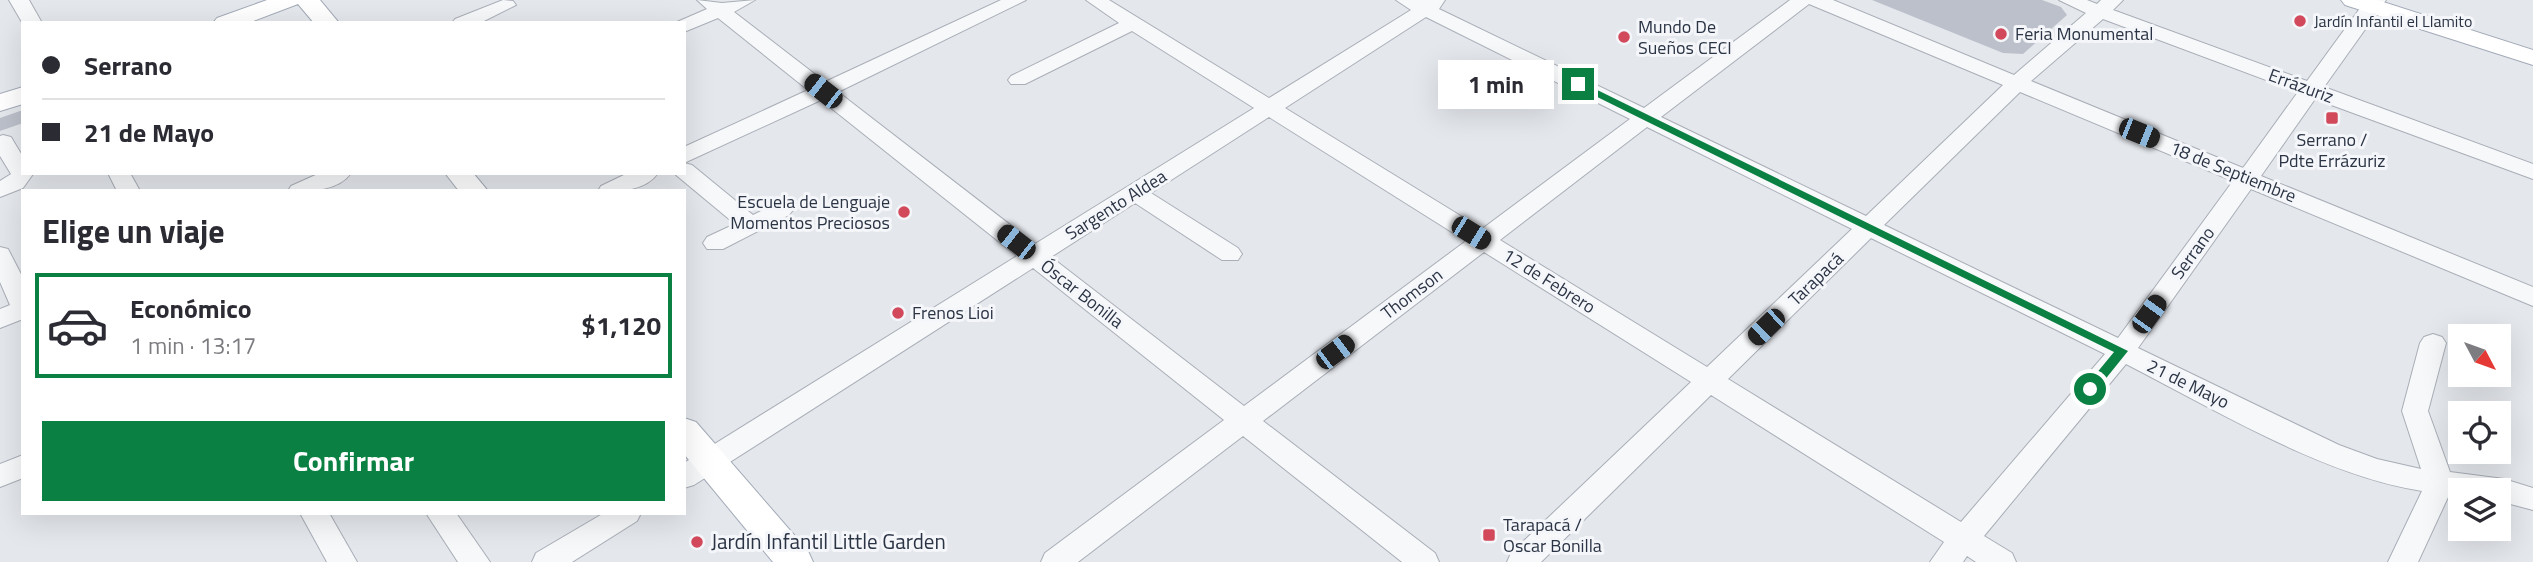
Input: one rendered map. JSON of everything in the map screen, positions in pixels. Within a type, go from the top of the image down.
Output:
[{"type":"main road","points":[[231,21],[289,0]]},
{"type":"main road","points":[[307,0],[325,21]]},
{"type":"main road","points":[[2367,2],[2533,58]]},
{"type":"main road","points":[[0,103],[21,96]]},
{"type":"main road","points":[[460,175],[472,189]]},
{"type":"main road","points":[[686,437],[697,469],[795,562]]},
{"type":"street","points":[[19,0],[32,21]]},
{"type":"street","points":[[686,25],[714,5],[745,0]]},
{"type":"street","points":[[686,155],[1016,0]]},
{"type":"street","name":"12 de Febrero","points":[[1096,0],[2001,562]]},
{"type":"street","name":"Thomson","points":[[1056,562],[1802,0]]},
{"type":"street","name":"18 de Septiembre","points":[[1816,0],[2533,297]]},
{"type":"street","name":"Errázuriz","points":[[2069,0],[2106,6],[2311,90],[2533,172]]},
{"type":"street","name":"Serrano","points":[[1945,562],[2122,351],[2311,90],[2367,2]]},
{"type":"street","name":"21 de Mayo","points":[[1424,3],[1646,118],[2338,457],[2385,472],[2440,483],[2490,487],[2533,499]]},
{"type":"street","name":"Sargento Aldea","points":[[697,469],[1270,108],[1424,3]]},
{"type":"street","points":[[467,21],[506,5]]},
{"type":"street","name":"Óscar Bonilla","points":[[714,5],[1424,562]]},
{"type":"street","name":"Tarapacá","points":[[1522,562],[2017,83],[2106,6]]},
{"type":"street","points":[[1018,80],[1133,23]]},
{"type":"street","points":[[3,142],[21,172]]},
{"type":"street","points":[[686,172],[751,225]]},
{"type":"street","points":[[0,190],[15,183],[21,175]]},
{"type":"street","points":[[614,189],[643,175]]},
{"type":"street","points":[[302,189],[324,176]]},
{"type":"street","points":[[1135,193],[1230,254]]},
{"type":"street","points":[[715,243],[781,210]]},
{"type":"street","points":[[0,255],[21,303]]},
{"type":"street","points":[[0,319],[21,309]]},
{"type":"street","points":[[2403,562],[2440,483],[2415,411],[2433,342]]},
{"type":"street","points":[[0,477],[21,467]]},
{"type":"street","points":[[315,515],[342,562]]},
{"type":"street","points":[[441,515],[475,562]]},
{"type":"street","points":[[547,562],[624,515]]},
{"type":"building","name":"Feria Monumental","points":[[1872,0],[2042,0],[2061,7],[2067,15],[2023,54],[2003,53]]},
{"type":"building","points":[[21,111],[21,124],[0,131],[0,118]]},
{"type":"place","name":"Jardín Infantil el Llamito","points":[[2300,21]]},
{"type":"place","name":"Feria Monumental","points":[[2001,34]]},
{"type":"place","name":"Mundo De Sueños CECI","points":[[1624,37]]},
{"type":"place","name":"Serrano / Pdte Errázuriz","points":[[2332,118]]},
{"type":"place","name":"Escuela de Lenguaje Momentos Preciosos","points":[[904,212]]},
{"type":"place","name":"Frenos Lioi","points":[[898,313]]},
{"type":"place","name":"Tarapacá / Oscar Bonilla","points":[[1489,535]]},
{"type":"place","name":"Jardín Infantil Little Garden","points":[[697,542]]},
{"type":"route","points":[[1578,84],[2122,351],[2090,389]]}]
